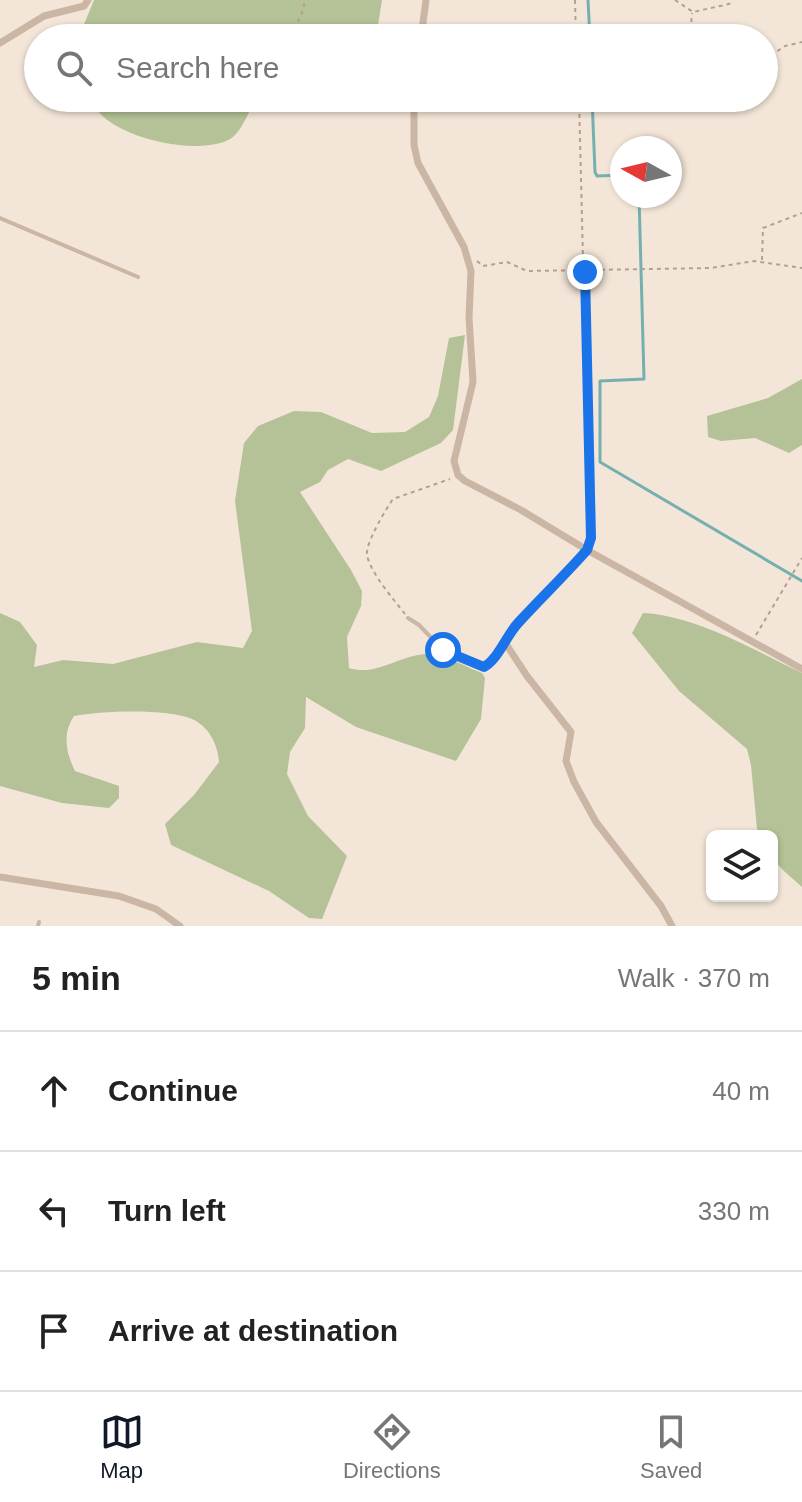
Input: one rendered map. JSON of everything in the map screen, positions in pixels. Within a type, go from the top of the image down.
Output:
[{"type":"street","points":[[31,24],[44,16],[84,6],[88,0]]},
{"type":"street","points":[[423,24],[426,0]]},
{"type":"street","points":[[0,43],[24,28]]},
{"type":"street","points":[[414,112],[414,145],[418,163],[464,247],[471,271],[469,318],[473,382],[454,461],[458,475],[802,669]]},
{"type":"street","points":[[587,550],[504,641],[571,732],[566,761],[596,822],[661,906],[672,926]]},
{"type":"street","points":[[0,877],[119,896],[156,909],[180,926]]},
{"type":"lane","points":[[0,218],[138,277]]},
{"type":"lane","points":[[408,618],[443,650],[484,667],[491,663],[504,641]]},
{"type":"path","points":[[298,24],[305,0]]},
{"type":"path","points":[[575,0],[576,24]]},
{"type":"path","points":[[675,0],[693,12],[729,4],[733,0]]},
{"type":"path","points":[[692,24],[693,12]]},
{"type":"path","points":[[778,51],[802,42]]},
{"type":"path","points":[[579,112],[591,538],[587,550]]},
{"type":"path","points":[[762,262],[763,228],[802,213]]},
{"type":"path","points":[[464,247],[483,266],[507,262],[527,271],[711,268],[762,262],[802,268]]},
{"type":"path","points":[[408,618],[375,571],[367,555],[369,544],[393,499],[443,484],[458,475]]},
{"type":"path","points":[[752,642],[802,558]]},
{"type":"green space","points":[[94,0],[382,0],[378,24],[84,24]]},
{"type":"green space","points":[[99,112],[249,112],[234,136],[221,143],[202,146],[156,141],[113,124]]},
{"type":"green space","points":[[465,335],[453,430],[441,443],[381,471],[348,459],[328,470],[320,482],[300,492],[362,591],[361,606],[347,637],[349,668],[369,670],[428,654],[456,662],[482,673],[485,678],[481,719],[456,761],[356,727],[306,697],[305,728],[290,752],[287,774],[308,816],[347,856],[322,919],[309,918],[269,891],[171,845],[165,824],[194,795],[219,762],[212,738],[194,720],[152,712],[74,716],[67,737],[72,764],[75,771],[119,786],[119,798],[109,808],[62,803],[0,786],[0,613],[20,622],[37,645],[34,667],[63,660],[113,664],[197,642],[243,648],[252,631],[235,501],[244,443],[258,426],[294,411],[321,412],[372,433],[405,432],[429,417],[438,396],[449,338]]},
{"type":"green space","points":[[802,379],[802,445],[789,453],[755,438],[721,441],[708,437],[707,416],[768,398]]},
{"type":"green space","points":[[643,613],[664,615],[705,627],[802,673],[802,887],[778,863],[778,830],[757,829],[747,749],[679,691],[632,633]]},
{"type":"waterway","points":[[588,0],[589,24]]},
{"type":"waterway","points":[[593,112],[595,172],[597,176],[610,175]]},
{"type":"waterway","points":[[639,208],[644,379],[600,381],[600,462],[802,581]]},
{"type":"route","points":[[443,650],[484,667],[491,663],[518,623],[587,550],[591,538],[585,272]]}]
